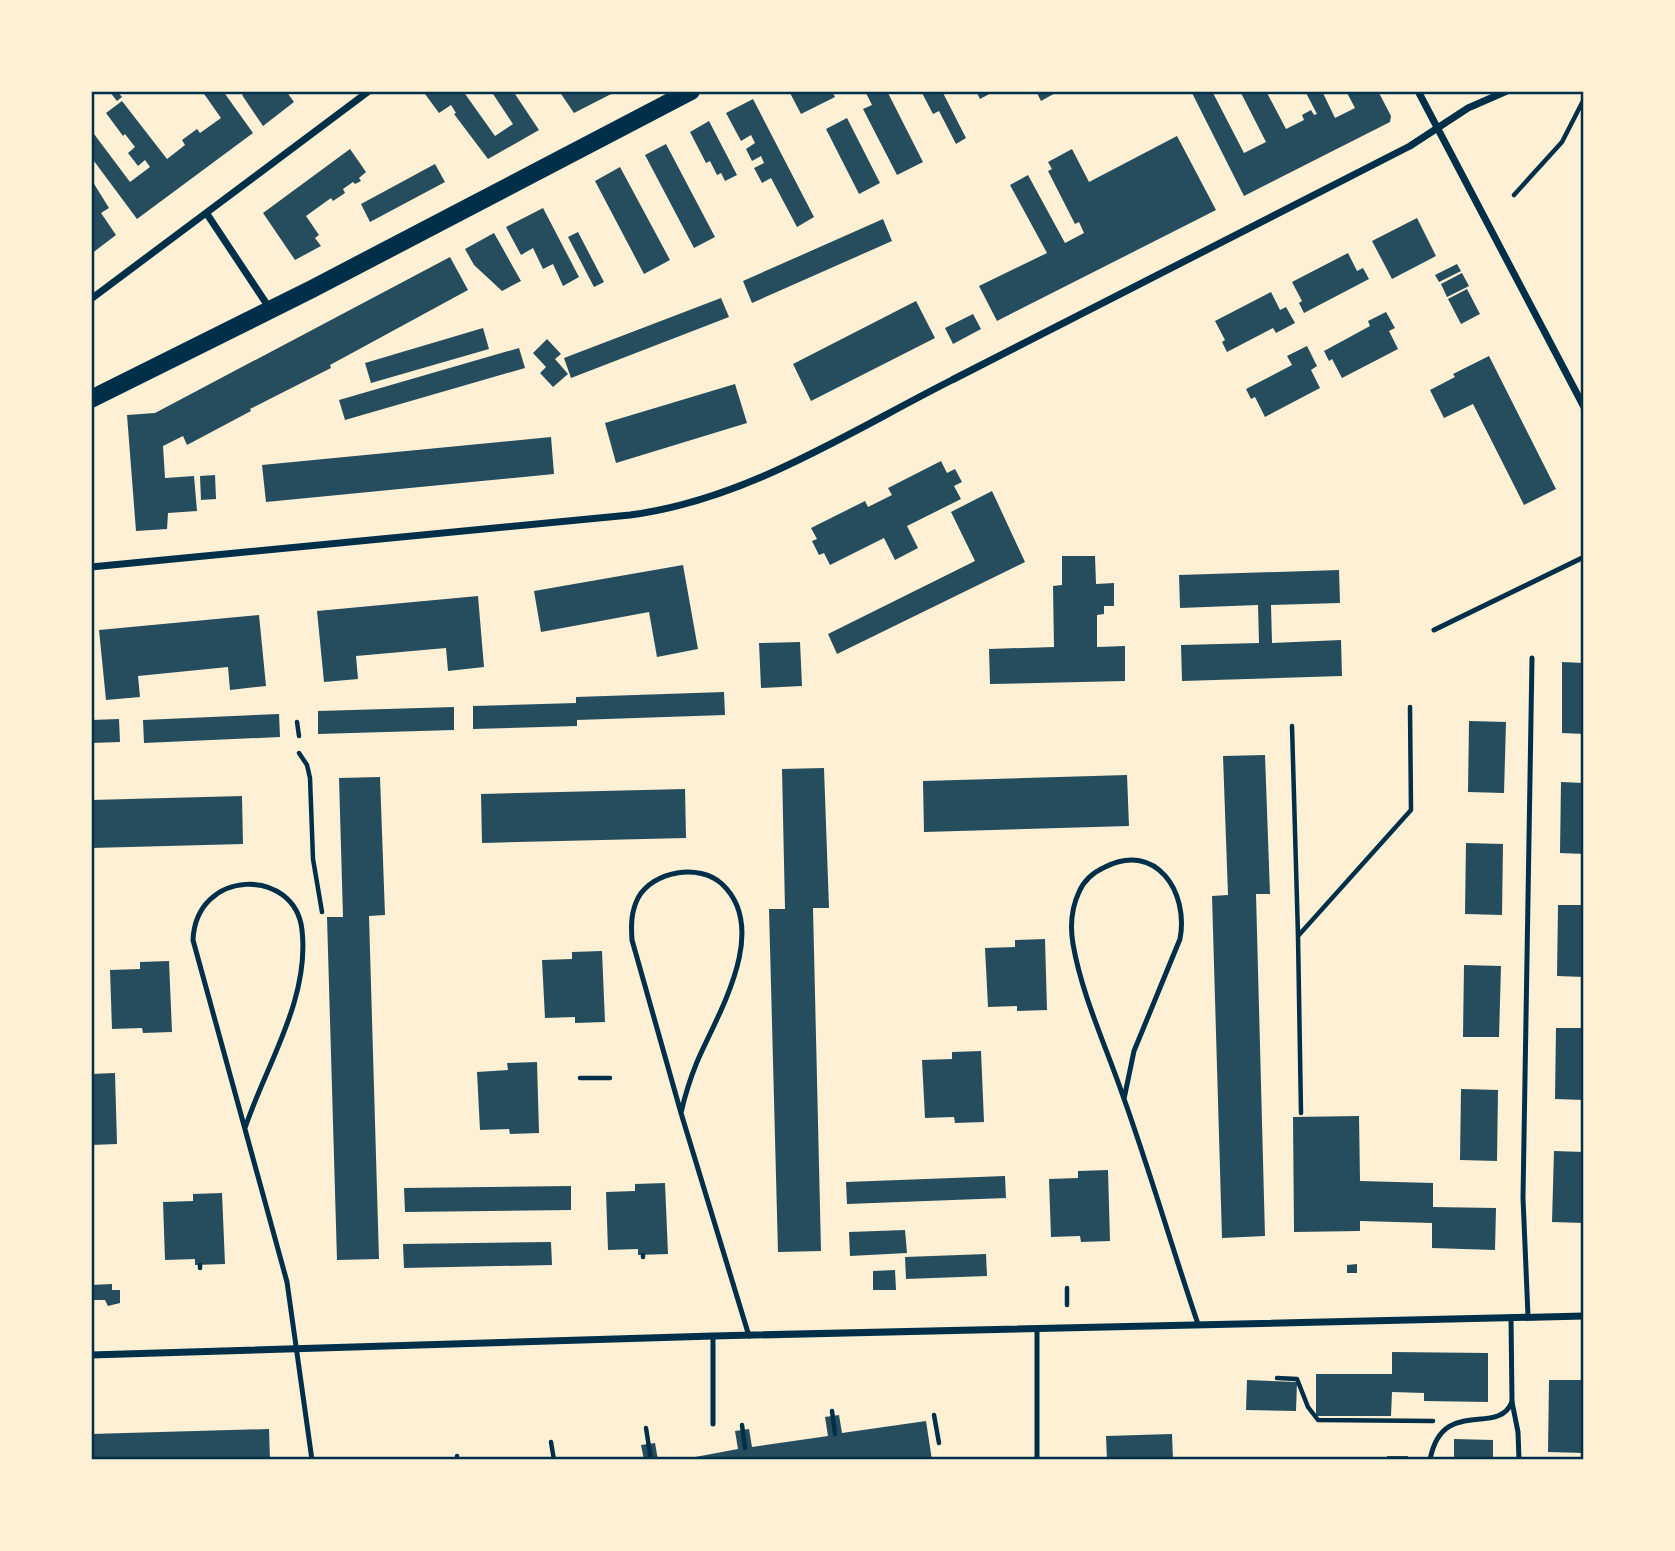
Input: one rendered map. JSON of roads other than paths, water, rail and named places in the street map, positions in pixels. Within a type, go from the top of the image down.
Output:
[{"type":"main road","points":[[91,399],[691,91]]},
{"type":"street","points":[[91,299],[369,91]]},
{"type":"street","points":[[1419,91],[1584,407]]},
{"type":"street","points":[[91,567],[620,516],[712,498],[766,475],[864,426],[1410,146],[1468,108],[1507,91]]},
{"type":"street","points":[[207,214],[270,309]]},
{"type":"street","points":[[91,1355],[713,1336],[1584,1316]]},
{"type":"lane","points":[[1434,630],[1584,557]]},
{"type":"lane","points":[[1528,1316],[1523,1198],[1532,658]]},
{"type":"lane","points":[[1124,1099],[1133,1051],[1180,939],[1183,921],[1176,890],[1168,877],[1155,867],[1126,861],[1112,863],[1095,872],[1082,885],[1074,903],[1071,921],[1073,943],[1079,968],[1198,1324]]},
{"type":"lane","points":[[681,1113],[690,1079],[726,1000],[739,958],[742,937],[738,908],[722,884],[708,875],[694,872],[666,876],[645,888],[633,911],[631,925],[635,953],[681,1113],[749,1336]]},
{"type":"lane","points":[[245,1128],[293,1003],[303,943],[299,916],[289,901],[272,888],[243,884],[228,888],[207,902],[193,925],[193,940],[287,1282],[312,1460]]},
{"type":"lane","points":[[1511,1316],[1512,1402],[1518,1432],[1519,1460]]},
{"type":"lane","points":[[1037,1328],[1037,1460]]},
{"type":"lane","points":[[713,1336],[713,1424]]},
{"type":"lane","points":[[1430,1460],[1439,1436],[1450,1426],[1459,1421],[1502,1415],[1508,1411],[1512,1402]]}]
